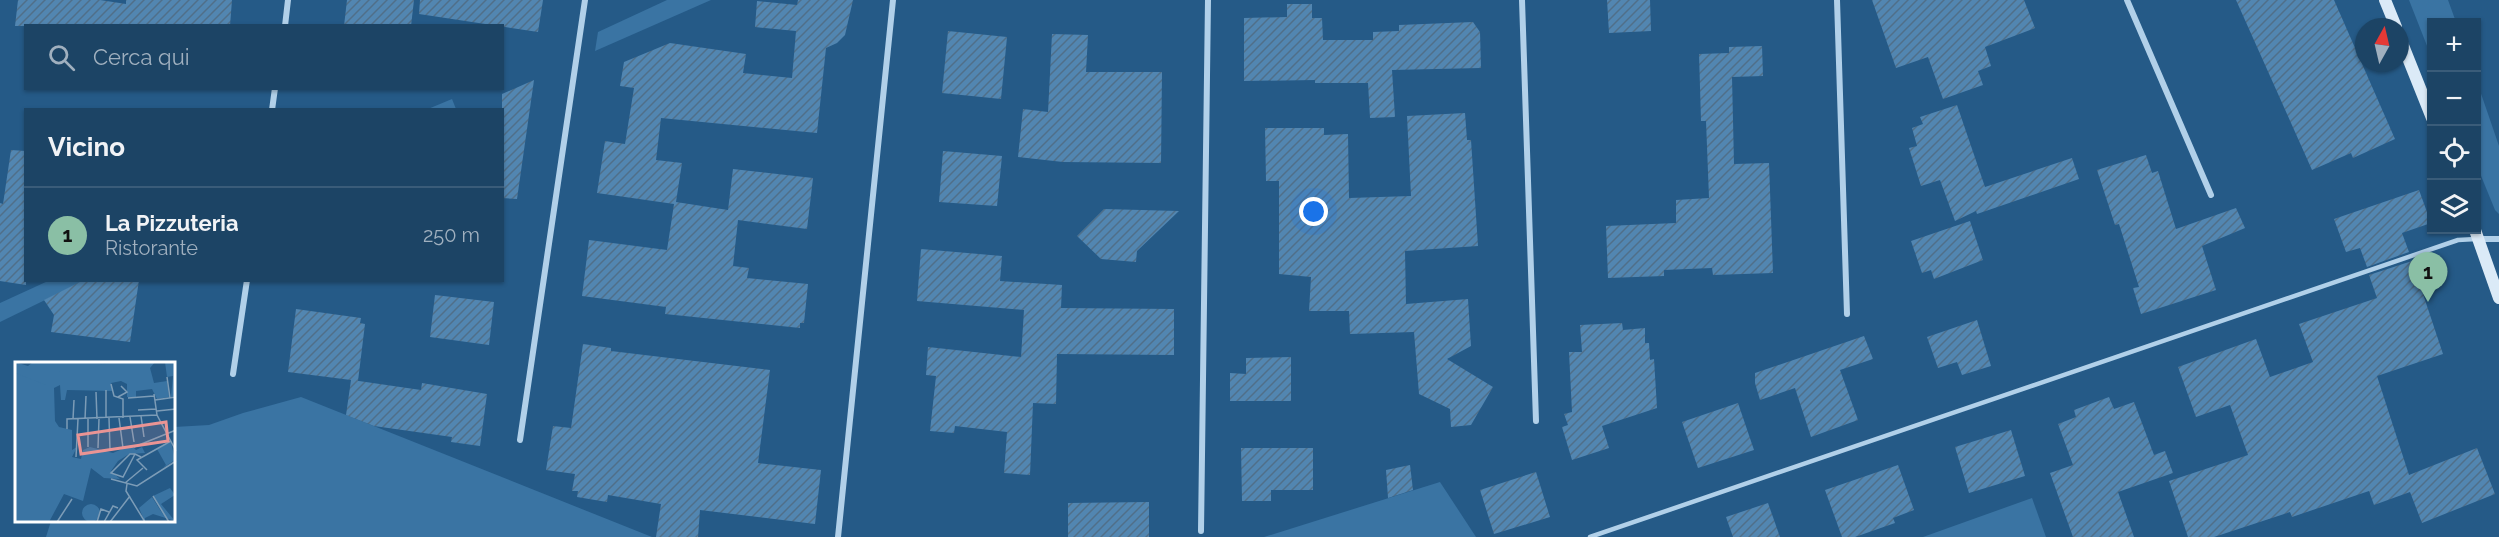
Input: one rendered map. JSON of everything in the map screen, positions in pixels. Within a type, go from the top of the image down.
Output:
[{"type":"street","points":[[285,24],[288,0]]},
{"type":"street","points":[[520,440],[585,0]]},
{"type":"street","points":[[838,537],[893,0]]},
{"type":"street","points":[[1200,531],[1208,0]]},
{"type":"street","points":[[1522,0],[1536,421]]},
{"type":"street","points":[[1837,0],[1847,314]]},
{"type":"street","points":[[2127,0],[2211,195]]},
{"type":"street","points":[[2385,0],[2392,18]]},
{"type":"street","points":[[2409,60],[2427,106]]},
{"type":"street","points":[[272,108],[275,90]]},
{"type":"street","points":[[2477,234],[2499,239]]},
{"type":"street","points":[[2477,234],[2499,298]]},
{"type":"street","points":[[233,374],[247,282]]},
{"type":"lane","points":[[1590,537],[2477,234]]},
{"type":"shaded area","points":[[667,0],[711,0],[595,51],[598,32]]},
{"type":"shaded area","points":[[2409,0],[2448,0],[2455,18],[2427,18],[2427,46]]},
{"type":"shaded area","points":[[2481,94],[2499,146],[2499,214],[2495,210],[2481,176]]},
{"type":"shaded area","points":[[452,99],[456,108],[430,108]]},
{"type":"shaded area","points":[[46,282],[82,282],[0,322],[0,303]]},
{"type":"shaded area","points":[[301,397],[652,537],[46,537],[51,522],[176,522],[176,427],[209,425]]},
{"type":"shaded area","points":[[1440,482],[1476,537],[1264,537]]},
{"type":"shaded area","points":[[2032,498],[2046,537],[1923,537]]},
{"type":"building","points":[[18,0],[100,0],[126,4],[126,0],[232,0],[230,24],[24,24],[24,26],[15,26]]},
{"type":"building","points":[[347,0],[414,0],[411,24],[344,24]]},
{"type":"building","points":[[420,0],[543,0],[538,32],[504,27],[504,24],[485,24],[419,14]]},
{"type":"building","points":[[798,0],[853,0],[845,35],[837,43],[826,48],[817,133],[661,118],[656,160],[682,163],[676,202],[728,210],[733,169],[813,178],[807,229],[738,220],[733,266],[749,268],[747,278],[808,284],[804,323],[800,323],[800,328],[665,314],[666,307],[582,296],[589,240],[667,250],[674,204],[597,193],[605,141],[625,144],[634,88],[620,86],[624,62],[670,43],[746,54],[743,73],[792,78],[796,31],[755,27],[757,1],[797,5]]},
{"type":"building","points":[[1607,0],[1650,0],[1651,31],[1609,33]]},
{"type":"building","points":[[1872,0],[2024,0],[2035,28],[1985,47],[1991,66],[1978,71],[1983,85],[1943,99],[1928,57],[1896,68]]},
{"type":"building","points":[[2236,0],[2334,0],[2355,48],[2355,72],[2366,72],[2395,139],[2353,158],[2351,153],[2312,170]]},
{"type":"building","points":[[1287,4],[1312,4],[1312,18],[1322,18],[1323,40],[1373,40],[1373,32],[1399,31],[1399,25],[1473,22],[1480,32],[1481,68],[1392,70],[1395,117],[1370,118],[1368,83],[1315,83],[1315,80],[1244,81],[1244,18],[1287,17]]},
{"type":"building","points":[[948,31],[1007,37],[1001,99],[942,93]]},
{"type":"building","points":[[1052,34],[1088,35],[1086,72],[1162,72],[1161,163],[1063,162],[1018,157],[1023,109],[1048,112]]},
{"type":"building","points":[[1762,46],[1763,76],[1732,77],[1734,164],[1769,163],[1773,273],[1713,275],[1712,268],[1664,270],[1664,276],[1608,278],[1606,226],[1676,223],[1676,200],[1709,198],[1706,121],[1701,121],[1699,54],[1729,53],[1729,47]]},
{"type":"building","points":[[534,80],[517,199],[504,198],[502,94]]},
{"type":"building","points":[[1957,105],[1985,187],[2072,158],[2079,179],[1977,214],[1976,211],[1955,221],[1940,180],[1921,186],[1909,148],[1917,146],[1912,128],[1923,124],[1920,117]]},
{"type":"building","points":[[1465,113],[1467,140],[1471,140],[1478,246],[1405,251],[1406,304],[1468,299],[1471,346],[1447,359],[1493,387],[1471,425],[1451,427],[1450,409],[1419,394],[1414,332],[1350,334],[1349,311],[1309,311],[1311,277],[1279,274],[1279,181],[1266,181],[1265,128],[1324,128],[1324,135],[1348,134],[1349,198],[1411,196],[1407,116]]},
{"type":"building","points":[[11,150],[24,151],[24,282],[26,285],[0,281],[0,203],[3,204]]},
{"type":"building","points":[[943,151],[1002,156],[997,206],[939,202]]},
{"type":"building","points":[[2146,155],[2152,173],[2158,171],[2176,229],[2236,208],[2245,228],[2202,246],[2216,290],[2141,314],[2133,288],[2139,287],[2119,224],[2115,225],[2097,170]]},
{"type":"building","points":[[2419,190],[2427,212],[2427,224],[2402,233],[2409,252],[2367,267],[2360,248],[2346,252],[2334,219]]},
{"type":"building","points":[[1104,209],[1179,211],[1137,251],[1136,262],[1101,259],[1077,236]]},
{"type":"building","points":[[1970,221],[1983,260],[1934,279],[1931,270],[1922,273],[1911,241]]},
{"type":"building","points":[[921,249],[1002,256],[1000,281],[1062,285],[1061,308],[1174,309],[1174,355],[1057,354],[1056,404],[1033,403],[1030,475],[1004,473],[1007,432],[955,426],[954,433],[930,431],[936,376],[926,375],[928,347],[1021,357],[1024,310],[917,301]]},
{"type":"building","points":[[2412,261],[2443,354],[2377,376],[2409,475],[2477,448],[2495,494],[2422,523],[2410,492],[2374,505],[2369,491],[2292,517],[2290,512],[2214,537],[2188,537],[2169,481],[2248,455],[2230,405],[2196,417],[2178,367],[2256,339],[2270,377],[2313,362],[2299,324],[2377,298],[2369,275]]},
{"type":"building","points":[[80,282],[139,282],[130,342],[51,332],[54,315],[44,300]]},
{"type":"building","points":[[435,295],[494,302],[489,345],[430,337]]},
{"type":"building","points":[[296,309],[361,318],[360,323],[365,324],[358,381],[421,390],[422,383],[487,394],[480,446],[451,442],[452,437],[374,426],[346,415],[351,380],[288,372]]},
{"type":"building","points":[[1977,320],[1991,366],[1962,375],[1957,362],[1938,368],[1927,337]]},
{"type":"building","points":[[1622,323],[1623,330],[1645,328],[1645,343],[1649,343],[1650,360],[1654,359],[1657,408],[1602,426],[1609,448],[1572,460],[1562,427],[1568,425],[1564,414],[1572,412],[1569,352],[1582,352],[1580,325]]},
{"type":"building","points":[[1864,336],[1873,359],[1840,370],[1858,420],[1811,437],[1795,388],[1760,400],[1755,383],[1755,373]]},
{"type":"building","points":[[583,344],[611,348],[611,351],[770,370],[758,463],[821,470],[815,524],[700,510],[698,537],[656,537],[661,504],[608,495],[607,502],[577,497],[578,491],[572,491],[575,474],[546,470],[553,426],[571,428]]},
{"type":"building","points":[[1291,357],[1291,401],[1230,401],[1230,373],[1246,374],[1246,358]]},
{"type":"building","points":[[2109,397],[2114,409],[2134,402],[2154,455],[2165,451],[2173,473],[2118,492],[2134,537],[2073,537],[2050,473],[2073,465],[2058,424],[2076,417],[2074,410]]},
{"type":"building","points":[[1738,403],[1754,450],[1698,468],[1682,422]]},
{"type":"building","points":[[2011,430],[2025,476],[1969,493],[1955,447]]},
{"type":"building","points":[[1241,448],[1313,448],[1313,490],[1271,490],[1271,501],[1242,501]]},
{"type":"building","points":[[1410,465],[1413,490],[1388,498],[1386,470]]},
{"type":"building","points":[[1898,465],[1914,510],[1893,518],[1895,523],[1855,537],[1842,537],[1825,490]]},
{"type":"building","points":[[1536,472],[1550,517],[1494,534],[1480,490]]},
{"type":"building","points":[[1149,502],[1149,537],[1068,537],[1068,503]]},
{"type":"building","points":[[1768,503],[1780,537],[1733,537],[1726,517]]},
{"type":"place","name":"La Pizzuteria","points":[[2428,302]]}]
